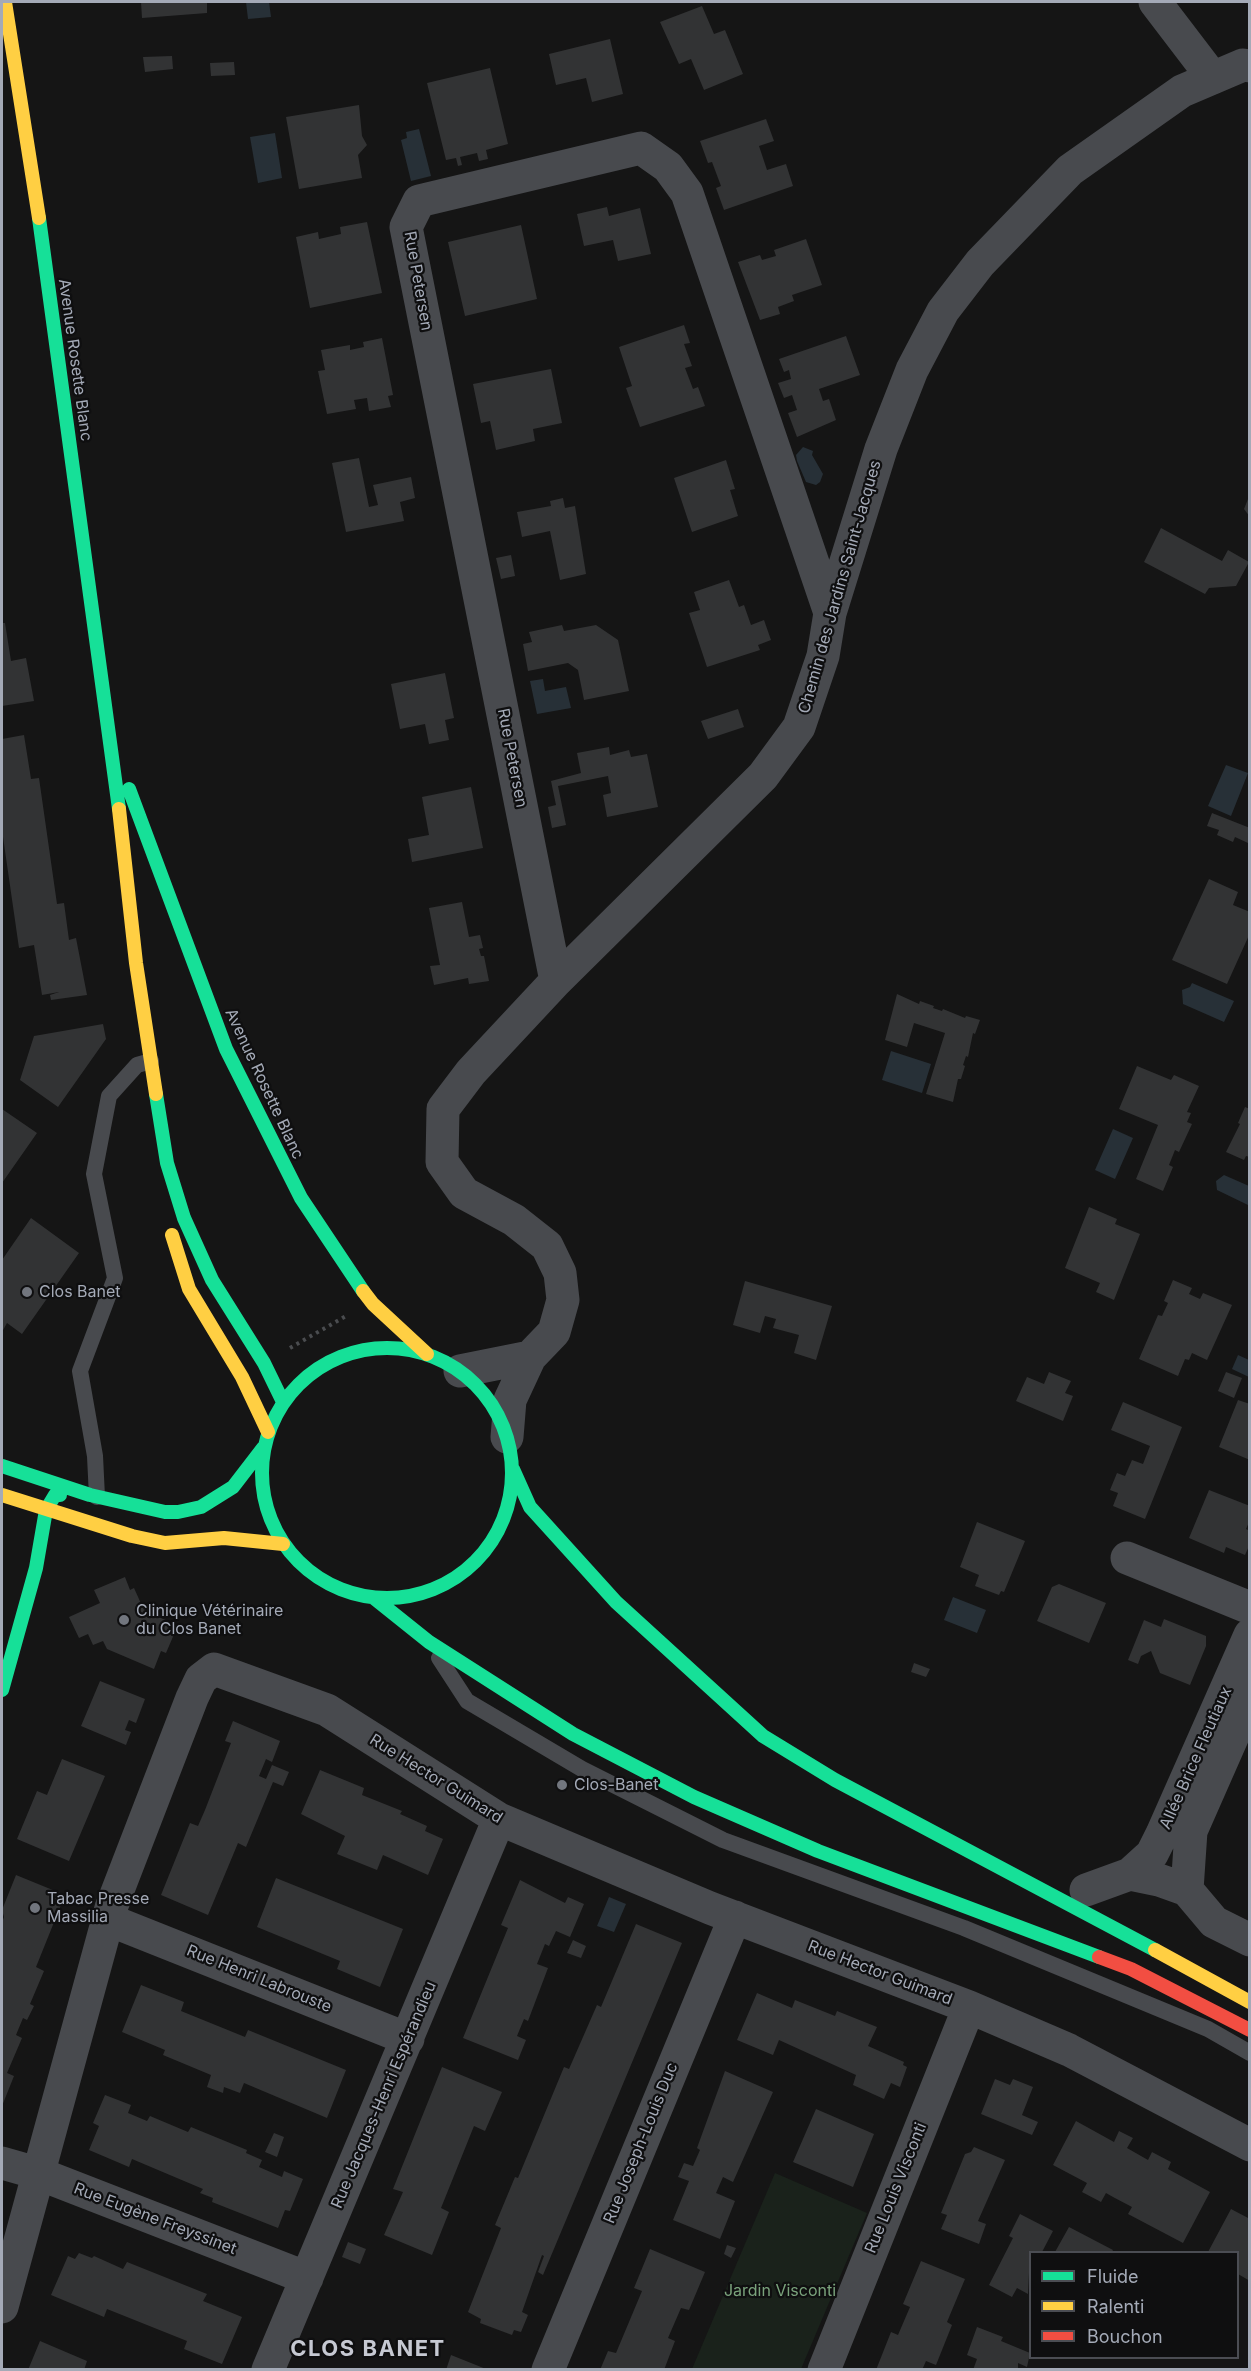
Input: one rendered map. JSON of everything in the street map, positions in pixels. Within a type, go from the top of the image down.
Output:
[{"type":"main road","name":"Avenue Rosette Blanc","points":[[5,2],[39,220],[110,724],[123,863],[167,1163],[184,1218],[212,1280],[264,1363],[283,1402]]},
{"type":"main road","name":"Avenue Rosette Blanc","points":[[110,724],[138,819],[226,1049],[246,1091],[301,1198],[337,1254],[373,1304],[428,1354]]},
{"type":"main road","name":"Avenue Rosette Blanc","points":[[164,1197],[167,1163]]},
{"type":"main road","points":[[166,1218],[189,1289],[242,1377],[268,1432]]},
{"type":"main road","points":[[513,1469],[510,1500],[500,1529],[476,1562],[461,1576],[434,1590],[404,1598],[374,1598],[347,1592],[322,1581],[301,1564],[283,1544],[268,1514],[261,1481],[263,1448],[268,1432],[283,1402],[304,1378],[342,1356],[362,1350],[395,1347],[428,1354],[460,1371],[480,1389],[496,1412],[507,1437],[513,1469],[530,1507],[616,1602],[741,1713],[763,1736],[835,1780],[1250,2002]]},
{"type":"main road","points":[[2,1466],[94,1496],[165,1512],[201,1507],[232,1487],[263,1448]]},
{"type":"main road","points":[[2,1494],[132,1536],[165,1543],[224,1538],[283,1544]]},
{"type":"main road","points":[[2,1690],[36,1568],[46,1510],[55,1495],[94,1496]]},
{"type":"main road","points":[[374,1598],[429,1642],[573,1734],[694,1797],[818,1851],[1131,1969],[1250,2030]]},
{"type":"main road","points":[[741,1713],[774,1724]]},
{"type":"street","points":[[1155,2],[1213,78]]},
{"type":"street","name":"Chemin des Jardins Saint-Jacques","points":[[507,1437],[510,1400],[530,1357],[554,1332],[563,1300],[560,1273],[547,1246],[514,1220],[464,1193],[442,1162],[443,1109],[471,1072],[556,981],[762,776],[799,727],[823,656],[830,613],[881,449],[912,370],[943,311],[980,263],[1070,170],[1182,91],[1243,65],[1250,66]]},
{"type":"street","name":"Rue Petersen","points":[[556,981],[406,227],[419,201],[641,148],[668,167],[687,193],[830,613]]},
{"type":"street","points":[[460,1371],[530,1357]]},
{"type":"street","points":[[1127,1558],[1250,1608]]},
{"type":"street","name":"Allée Brice Fleutiaux","points":[[1130,1874],[1152,1854],[1250,1635]]},
{"type":"street","name":"Rue Hector Guimard","points":[[37,2173],[81,2010],[109,1920],[192,1698],[201,1679],[214,1669],[327,1710],[499,1819],[735,1917],[969,2007],[1069,2050],[1250,2145]]},
{"type":"street","name":"Allée Brice Fleutiaux","points":[[1187,1890],[1191,1831],[1250,1697]]},
{"type":"street","name":"Rue Jacques-Henri Espérandieu","points":[[268,2370],[499,1819]]},
{"type":"street","points":[[1089,1892],[1130,1874],[1187,1890],[1214,1922],[1250,1940]]},
{"type":"street","name":"Rue Joseph-Louis Duc","points":[[548,2370],[735,1917]]},
{"type":"street","name":"Rue Henri Labrouste","points":[[109,1920],[408,2039]]},
{"type":"street","name":"Rue Louis Visconti","points":[[824,2370],[969,2007]]},
{"type":"street","name":"Rue Eugène Freyssinet","points":[[2,2163],[37,2173],[307,2278]]},
{"type":"street","points":[[2,2307],[37,2173]]},
{"type":"lane","points":[[94,1496],[95,1456],[80,1371],[115,1278],[94,1174],[109,1096],[137,1065],[151,1061]]},
{"type":"lane","points":[[429,1642],[467,1701],[582,1769],[723,1840],[964,1928],[1208,2029],[1250,2053]]},
{"type":"path","points":[[283,1352],[352,1313]]},
{"type":"green space","name":"Jardin Visconti","points":[[775,2173],[867,2213],[801,2369],[692,2369]]},
{"type":"shaded area","points":[[246,2],[269,2],[271,17],[248,19]]},
{"type":"shaded area","points":[[419,129],[431,176],[411,181],[401,140],[407,138],[406,132]]},
{"type":"shaded area","points":[[275,133],[282,178],[258,183],[250,137]]},
{"type":"shaded area","points":[[803,447],[813,451],[812,455],[823,474],[816,485],[806,482],[797,461],[796,455]]},
{"type":"shaded area","points":[[543,679],[545,691],[566,687],[571,708],[537,714],[530,681]]},
{"type":"shaded area","points":[[1226,765],[1248,773],[1231,816],[1208,806]]},
{"type":"shaded area","points":[[1192,983],[1234,1001],[1224,1022],[1183,1004],[1182,990],[1190,987]]},
{"type":"shaded area","points":[[891,1051],[931,1064],[922,1093],[882,1080]]},
{"type":"shaded area","points":[[1113,1129],[1133,1138],[1115,1179],[1095,1170]]},
{"type":"shaded area","points":[[1224,1175],[1249,1186],[1248,1205],[1217,1190],[1216,1181]]},
{"type":"shaded area","points":[[1238,1355],[1249,1360],[1249,1377],[1232,1369]]},
{"type":"shaded area","points":[[953,1597],[986,1610],[977,1633],[944,1620]]},
{"type":"shaded area","points":[[609,1897],[626,1904],[614,1932],[597,1926]]},
{"type":"building","points":[[141,2],[207,2],[207,13],[142,18]]},
{"type":"building","points":[[702,6],[714,34],[725,30],[743,74],[704,90],[691,59],[679,64],[660,22]]},
{"type":"building","points":[[610,39],[623,94],[592,102],[586,78],[556,85],[549,54]]},
{"type":"building","points":[[172,56],[173,69],[145,72],[143,57]]},
{"type":"building","points":[[234,62],[235,75],[211,76],[210,63]]},
{"type":"building","points":[[490,68],[508,144],[486,150],[488,159],[479,161],[477,153],[460,157],[462,165],[458,166],[456,158],[446,160],[427,83]]},
{"type":"building","points":[[359,105],[362,136],[367,145],[358,155],[362,178],[299,189],[286,117]]},
{"type":"building","points":[[766,119],[774,141],[759,146],[767,170],[786,164],[793,186],[724,210],[716,188],[721,186],[712,162],[708,163],[700,141]]},
{"type":"building","points":[[607,207],[609,216],[640,208],[651,254],[618,261],[613,240],[584,246],[577,214]]},
{"type":"building","points":[[367,222],[382,293],[310,308],[296,237],[318,232],[319,239],[341,234],[340,227]]},
{"type":"building","points":[[521,225],[537,299],[465,316],[448,242]]},
{"type":"building","points":[[806,239],[822,285],[792,295],[794,301],[778,307],[780,314],[760,320],[738,262],[760,255],[762,260],[776,256],[774,250]]},
{"type":"building","points":[[684,325],[690,343],[684,344],[692,366],[685,368],[693,389],[698,387],[705,406],[640,427],[626,388],[632,386],[619,347]]},
{"type":"building","points":[[846,336],[860,375],[819,389],[823,401],[829,399],[836,420],[797,437],[788,413],[797,410],[792,395],[784,398],[778,383],[791,379],[789,370],[784,372],[779,359]]},
{"type":"building","points":[[382,338],[393,395],[388,396],[391,407],[369,411],[367,398],[354,400],[356,409],[327,414],[318,371],[325,370],[321,350],[350,345],[350,350],[364,347],[363,342]]},
{"type":"building","points":[[551,369],[562,423],[533,429],[535,441],[496,450],[490,421],[481,423],[473,384]]},
{"type":"building","points":[[359,458],[369,507],[378,505],[373,485],[411,477],[415,498],[400,502],[404,521],[346,532],[332,463]]},
{"type":"building","points":[[726,460],[735,489],[730,490],[738,516],[692,532],[674,478]]},
{"type":"building","points":[[1250,494],[1250,517],[1244,509]]},
{"type":"building","points":[[563,498],[565,508],[575,506],[586,574],[560,580],[550,531],[522,537],[517,512],[551,506],[550,501]]},
{"type":"building","points":[[1161,528],[1222,561],[1228,550],[1249,562],[1236,586],[1209,588],[1205,594],[1144,562]]},
{"type":"building","points":[[511,555],[515,576],[501,579],[496,558]]},
{"type":"building","points":[[729,580],[739,607],[744,605],[751,625],[764,620],[771,640],[758,645],[760,650],[707,667],[689,613],[700,610],[694,592]]},
{"type":"building","points":[[2,623],[5,623],[11,661],[26,658],[34,701],[2,706]]},
{"type":"building","points":[[562,625],[564,631],[596,625],[618,640],[629,691],[584,700],[578,670],[568,663],[528,671],[523,644],[532,642],[529,632]]},
{"type":"building","points":[[445,673],[454,718],[445,720],[449,740],[429,744],[425,724],[400,729],[391,684]]},
{"type":"building","points":[[738,709],[744,727],[708,739],[701,721]]},
{"type":"building","points":[[24,735],[31,779],[39,778],[57,904],[64,903],[69,940],[76,938],[87,995],[51,1000],[50,995],[59,992],[42,995],[34,945],[19,948],[2,830],[2,739]]},
{"type":"building","points":[[609,747],[610,755],[629,750],[631,757],[647,754],[658,807],[607,817],[603,795],[611,793],[608,776],[558,786],[566,825],[552,828],[548,807],[556,805],[551,781],[581,773],[577,753]]},
{"type":"building","points":[[471,787],[483,848],[412,862],[408,839],[429,835],[422,797]]},
{"type":"building","points":[[1212,813],[1250,828],[1248,843],[1235,837],[1233,842],[1217,835],[1219,830],[1207,826]]},
{"type":"building","points":[[1209,879],[1238,892],[1233,905],[1250,912],[1250,933],[1227,984],[1172,960]]},
{"type":"building","points":[[462,902],[469,937],[480,935],[483,948],[479,949],[481,956],[484,956],[489,981],[469,984],[468,978],[434,985],[430,966],[440,965],[429,908]]},
{"type":"building","points":[[897,994],[919,1004],[920,1001],[942,1011],[943,1009],[965,1018],[966,1016],[980,1020],[975,1034],[973,1033],[968,1057],[966,1056],[963,1065],[965,1066],[961,1079],[958,1079],[953,1102],[926,1094],[945,1033],[914,1023],[907,1047],[885,1040]]},
{"type":"building","points":[[103,1024],[106,1039],[58,1107],[20,1080],[34,1036]]},
{"type":"building","points":[[1137,1066],[1171,1080],[1174,1075],[1199,1086],[1187,1112],[1191,1113],[1187,1122],[1192,1124],[1179,1152],[1175,1150],[1169,1165],[1173,1167],[1163,1191],[1136,1179],[1158,1125],[1119,1109]]},
{"type":"building","points":[[1245,1107],[1250,1109],[1250,1157],[1246,1156],[1244,1160],[1226,1152],[1240,1124],[1238,1123]]},
{"type":"building","points":[[2,1109],[37,1133],[2,1183]]},
{"type":"building","points":[[1089,1207],[1117,1219],[1115,1224],[1140,1234],[1114,1300],[1096,1292],[1100,1283],[1065,1268]]},
{"type":"building","name":"Clos Banet","points":[[31,1218],[79,1253],[22,1334],[7,1323],[2,1332],[2,1260]]},
{"type":"building","points":[[1173,1280],[1192,1288],[1189,1294],[1200,1299],[1203,1293],[1232,1305],[1207,1360],[1192,1353],[1189,1360],[1185,1359],[1178,1376],[1139,1359],[1158,1315],[1162,1316],[1168,1303],[1164,1301]]},
{"type":"building","points":[[745,1281],[832,1306],[816,1360],[794,1353],[799,1335],[773,1328],[776,1319],[765,1316],[760,1333],[733,1325]]},
{"type":"building","points":[[1049,1372],[1071,1381],[1065,1393],[1073,1396],[1063,1421],[1016,1401],[1027,1377],[1044,1384]]},
{"type":"building","points":[[1226,1372],[1242,1378],[1234,1398],[1218,1391]]},
{"type":"building","points":[[1238,1400],[1250,1404],[1250,1460],[1219,1447]]},
{"type":"building","points":[[1123,1402],[1182,1427],[1145,1519],[1113,1506],[1118,1493],[1110,1490],[1117,1473],[1125,1476],[1132,1460],[1143,1464],[1150,1446],[1111,1430]]},
{"type":"building","points":[[1209,1490],[1250,1506],[1250,1520],[1246,1529],[1250,1531],[1250,1544],[1245,1555],[1226,1547],[1224,1553],[1189,1538]]},
{"type":"building","points":[[977,1522],[1025,1541],[1004,1592],[1001,1591],[999,1595],[975,1586],[979,1575],[960,1567]]},
{"type":"building","name":"Clinique Vétérinaire du Clos Banet","points":[[125,1577],[130,1590],[134,1588],[143,1608],[150,1605],[159,1609],[156,1616],[178,1625],[166,1653],[161,1651],[154,1669],[107,1649],[103,1641],[93,1645],[88,1634],[79,1638],[69,1617],[100,1603],[94,1590]]},
{"type":"building","points":[[1059,1584],[1106,1603],[1089,1643],[1037,1621],[1052,1587]]},
{"type":"building","points":[[1164,1619],[1206,1636],[1206,1646],[1190,1685],[1160,1673],[1151,1651],[1141,1656],[1138,1664],[1128,1660],[1144,1620],[1161,1627]]},
{"type":"building","points":[[914,1663],[930,1669],[926,1677],[911,1672]]},
{"type":"building","points":[[100,1681],[145,1699],[136,1723],[129,1720],[125,1730],[131,1732],[126,1745],[81,1726]]},
{"type":"building","points":[[233,1721],[280,1741],[272,1762],[266,1759],[259,1776],[266,1779],[272,1765],[289,1772],[283,1786],[273,1782],[246,1847],[238,1843],[208,1915],[161,1895],[190,1823],[198,1826],[205,1810],[231,1743],[225,1741]]},
{"type":"building","points":[[62,1759],[105,1776],[69,1861],[17,1839],[37,1791],[47,1795]]},
{"type":"building","points":[[320,1770],[364,1788],[362,1795],[402,1811],[400,1814],[427,1826],[425,1831],[443,1839],[428,1875],[383,1855],[377,1870],[337,1854],[345,1836],[301,1814]]},
{"type":"building","points":[[16,1875],[65,1895],[36,1967],[44,1971],[30,2004],[34,2006],[27,2020],[23,2018],[16,2035],[22,2038],[7,2073],[14,2076],[2,2106],[2,1922],[4,1917],[2,1910]]},
{"type":"building","points":[[276,1878],[403,1929],[380,1987],[337,1969],[340,1961],[257,1927]]},
{"type":"building","points":[[520,1880],[565,1903],[568,1897],[584,1904],[570,1937],[556,1931],[549,1946],[545,1944],[537,1964],[548,1968],[528,2021],[524,2019],[517,2036],[526,2040],[518,2060],[463,2038],[508,1928],[501,1925]]},
{"type":"building","points":[[636,1924],[682,1943],[543,2275],[538,2272],[544,2256],[542,2255],[522,2312],[528,2315],[521,2332],[514,2330],[512,2335],[480,2323],[481,2319],[468,2312],[501,2228],[495,2225],[515,2177],[518,2178],[564,2067],[569,2069],[597,2005],[601,2007]]},
{"type":"building","points":[[573,1940],[586,1946],[581,1958],[567,1953]]},
{"type":"building","points":[[141,1985],[184,2002],[181,2011],[245,2037],[248,2030],[346,2070],[327,2118],[244,2083],[240,2093],[224,2087],[223,2093],[207,2087],[211,2075],[163,2055],[165,2050],[122,2032]]},
{"type":"building","points":[[757,1993],[792,2008],[795,2000],[835,2016],[837,2011],[877,2027],[868,2046],[904,2062],[903,2065],[907,2067],[900,2087],[891,2083],[884,2099],[853,2085],[856,2075],[779,2040],[773,2055],[737,2040]]},
{"type":"building","points":[[442,2067],[502,2092],[485,2131],[474,2126],[441,2208],[449,2212],[432,2255],[384,2235],[403,2192],[393,2189]]},
{"type":"building","points":[[725,2071],[773,2092],[733,2182],[723,2177],[716,2193],[735,2201],[720,2239],[673,2220],[689,2181],[678,2177],[684,2163],[693,2166],[700,2150],[697,2148]]},
{"type":"building","points":[[995,2079],[1010,2085],[1013,2079],[1033,2087],[1022,2115],[1038,2122],[1032,2135],[981,2114]]},
{"type":"building","points":[[105,2095],[131,2105],[128,2113],[147,2121],[150,2116],[188,2132],[191,2127],[247,2150],[246,2153],[262,2160],[259,2167],[282,2177],[284,2171],[303,2179],[290,2211],[285,2210],[278,2228],[212,2202],[213,2198],[200,2193],[203,2189],[132,2159],[129,2167],[89,2150],[99,2126],[93,2123]]},
{"type":"building","points":[[816,2109],[874,2134],[853,2187],[793,2162]]},
{"type":"building","points":[[1076,2121],[1114,2142],[1119,2131],[1133,2138],[1127,2148],[1148,2160],[1152,2152],[1171,2162],[1168,2169],[1210,2192],[1183,2243],[1128,2214],[1132,2207],[1106,2193],[1101,2202],[1082,2192],[1087,2183],[1053,2165]]},
{"type":"building","points":[[274,2133],[284,2137],[277,2157],[265,2152]]},
{"type":"building","points":[[974,2147],[1005,2160],[978,2221],[986,2224],[979,2244],[941,2229],[947,2215],[941,2213],[965,2154],[971,2152]]},
{"type":"building","points":[[1231,2209],[1250,2219],[1250,2281],[1239,2275],[1239,2251],[1209,2251]]},
{"type":"building","points":[[1020,2214],[1053,2231],[1043,2251],[1029,2251],[1028,2294],[1017,2288],[1012,2297],[989,2285],[1013,2238],[1009,2236]]},
{"type":"building","points":[[1069,2227],[1113,2250],[1112,2251],[1056,2251]]},
{"type":"building","points":[[348,2242],[366,2249],[360,2264],[342,2257]]},
{"type":"building","points":[[727,2245],[736,2248],[731,2258],[724,2254]]},
{"type":"building","points":[[650,2249],[705,2272],[689,2310],[681,2308],[668,2338],[675,2341],[664,2370],[600,2370],[608,2351],[616,2353],[642,2291],[634,2288]]},
{"type":"building","points":[[79,2253],[92,2258],[94,2256],[123,2269],[127,2262],[207,2294],[203,2301],[242,2317],[222,2364],[184,2349],[187,2341],[107,2309],[104,2317],[51,2295],[68,2256],[75,2259]]},
{"type":"building","points":[[921,2261],[965,2279],[947,2322],[952,2325],[936,2365],[926,2361],[922,2370],[876,2370],[891,2332],[898,2335],[910,2307],[903,2304]]},
{"type":"building","points":[[977,2327],[1003,2337],[1001,2341],[1029,2353],[1029,2358],[1027,2367],[1018,2363],[1018,2370],[973,2370],[977,2359],[967,2355]]},
{"type":"building","points":[[40,2341],[87,2361],[84,2370],[28,2370]]},
{"type":"building","points":[[451,2355],[486,2369],[486,2370],[446,2370]]},
{"type":"traffic: fast","points":[[39,218],[119,809]]},
{"type":"traffic: fast","points":[[129,789],[226,1049],[301,1198],[363,1291]]},
{"type":"traffic: fast","points":[[156,1094],[167,1163],[184,1218],[212,1280],[264,1363],[283,1402]]},
{"type":"traffic: fast","points":[[375,1348],[399,1348],[423,1353],[446,1362],[476,1384],[491,1403],[503,1425],[510,1449],[512,1473],[510,1497],[503,1521],[491,1543],[476,1562],[457,1577],[435,1589],[399,1598],[375,1598],[351,1593],[328,1584],[307,1570],[290,1553],[276,1532],[267,1509],[262,1485],[262,1461],[267,1437],[276,1414],[290,1393],[307,1376],[328,1362],[351,1353],[375,1348]]},
{"type":"traffic: fast","points":[[2,1466],[90,1495],[165,1512],[178,1512],[201,1507],[233,1487],[263,1448]]},
{"type":"traffic: fast","points":[[513,1469],[530,1507],[616,1602],[763,1736],[835,1780],[1155,1950]]},
{"type":"traffic: fast","points":[[2,1690],[36,1568],[46,1510],[55,1495],[60,1495]]},
{"type":"traffic: fast","points":[[374,1598],[429,1642],[573,1734],[694,1797],[818,1851],[1099,1957]]},
{"type":"traffic: slow","points":[[5,2],[39,218]]},
{"type":"traffic: slow","points":[[119,809],[136,963],[156,1094]]},
{"type":"traffic: slow","points":[[172,1235],[189,1289],[242,1377],[268,1432]]},
{"type":"traffic: slow","points":[[363,1291],[373,1304],[427,1354]]},
{"type":"traffic: slow","points":[[2,1495],[132,1536],[165,1543],[224,1538],[283,1544]]},
{"type":"traffic: slow","points":[[1155,1950],[1250,2002]]},
{"type":"traffic: jam","points":[[1099,1957],[1131,1969],[1250,2030]]},
{"type":"place","name":"Clos Banet","points":[[27,1292]]},
{"type":"place","name":"Clinique Vétérinaire du Clos Banet","points":[[124,1620]]},
{"type":"place","name":"Clos-Banet","points":[[562,1785]]},
{"type":"place","name":"Tabac Presse Massilia","points":[[35,1908]]},
{"type":"district","name":"CLOS BANET","points":[[368,2349]]}]
